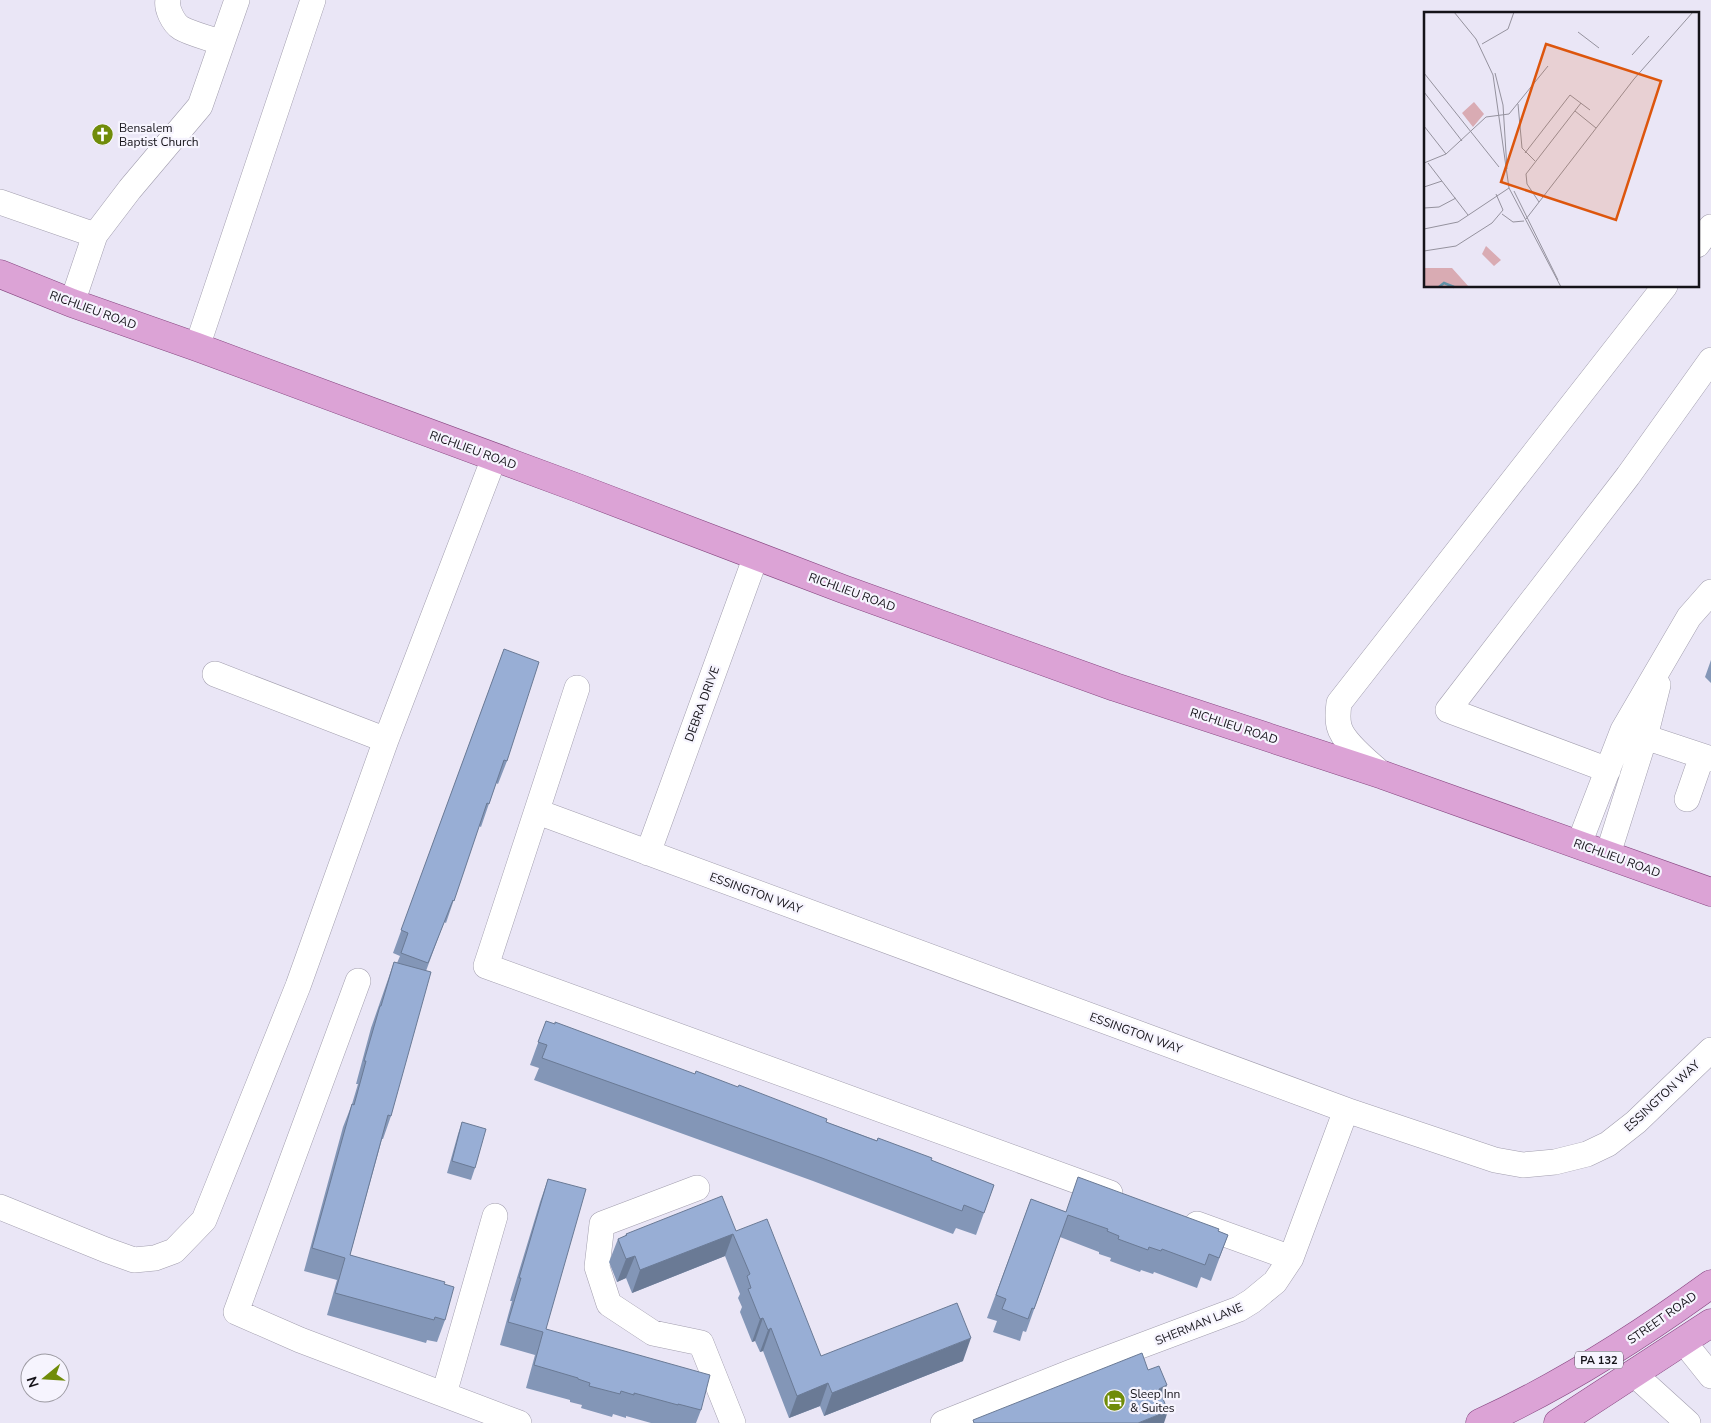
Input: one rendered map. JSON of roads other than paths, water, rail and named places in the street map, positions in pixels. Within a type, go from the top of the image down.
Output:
[{"type":"main road","name":"RICHLIEU ROAD","points":[[0,274],[72,303],[197,347],[756,556],[1115,687],[1383,775],[1711,892]]},
{"type":"main road","name":"STREET ROAD","points":[[1480,1423],[1564,1381],[1605,1357],[1711,1284]]},
{"type":"main road","name":"PA 132","points":[[1558,1423],[1711,1323]]},
{"type":"main road","points":[[1587,1423],[1600,1404],[1626,1379]]},
{"type":"street","points":[[168,0],[167,4],[171,15],[180,27],[222,43]]},
{"type":"street","points":[[72,303],[95,235],[130,189],[200,106],[237,0]]},
{"type":"street","points":[[197,347],[313,0]]},
{"type":"street","points":[[0,202],[95,235]]},
{"type":"street","points":[[1698,244],[1711,227]]},
{"type":"street","points":[[1383,775],[1348,741],[1339,728],[1337,716],[1339,702],[1663,288]]},
{"type":"street","points":[[1608,770],[1448,710],[1628,476],[1711,360]]},
{"type":"street","points":[[0,1208],[134,1260],[155,1258],[174,1250],[204,1220],[298,986],[386,740],[494,458]]},
{"type":"street","name":"DEBRA DRIVE","points":[[648,853],[756,556]]},
{"type":"street","points":[[1608,854],[1634,733],[1664,661],[1690,617],[1711,592]]},
{"type":"street","points":[[215,674],[386,740]]},
{"type":"street","points":[[577,688],[538,812],[486,966],[1132,1201]]},
{"type":"street","points":[[1579,844],[1608,770],[1634,733]]},
{"type":"street","points":[[1634,733],[1706,758],[1688,798]]},
{"type":"street","name":"ESSINGTON WAY","points":[[538,812],[1346,1110],[1495,1160],[1523,1165],[1555,1162],[1587,1154],[1608,1144],[1636,1122],[1711,1050]]},
{"type":"street","points":[[358,981],[236,1312],[300,1340],[519,1423]]},
{"type":"street","name":"SHERMAN LANE","points":[[943,1423],[1071,1372],[1239,1309],[1252,1301],[1275,1282],[1291,1258],[1346,1110]]},
{"type":"street","points":[[697,1188],[602,1224],[596,1267],[609,1304],[653,1333],[701,1342],[733,1423]]},
{"type":"street","points":[[444,1394],[495,1216]]},
{"type":"street","points":[[1178,1218],[1291,1258]]},
{"type":"street","points":[[1683,1341],[1711,1376]]},
{"type":"street","points":[[1626,1379],[1688,1423]]},
{"type":"place","name":"Bensalem Baptist Church","points":[[103,135]]},
{"type":"place","name":"Sleep Inn & Suites","points":[[1114,1401]]}]
